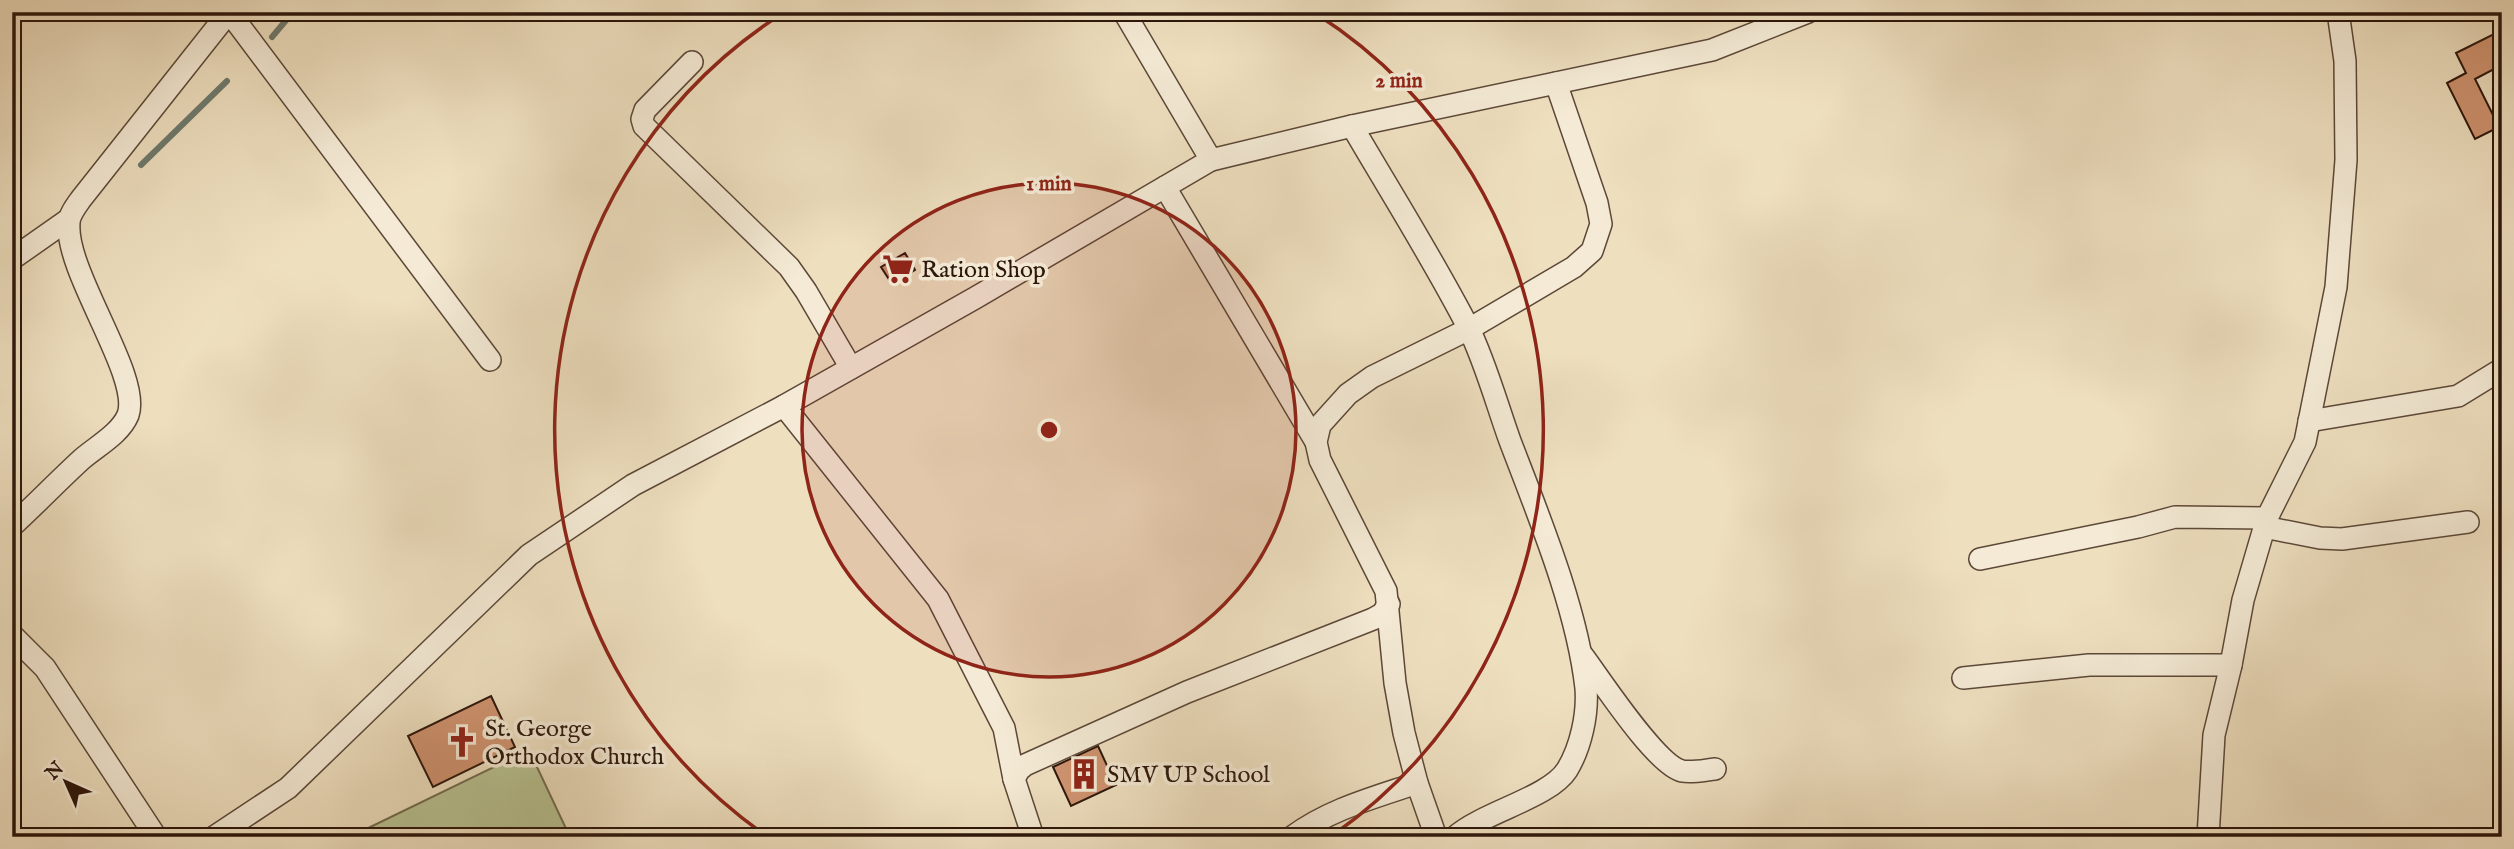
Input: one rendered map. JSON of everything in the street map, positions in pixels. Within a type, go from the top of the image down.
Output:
[{"type":"street","points":[[12,259],[68,219],[80,199],[229,12],[490,360]]},
{"type":"street","points":[[1124,12],[1211,160]]},
{"type":"street","points":[[214,837],[288,788],[529,555],[633,485],[784,406],[1211,160],[1352,126],[1712,50],[1808,12]]},
{"type":"street","points":[[2208,837],[2214,735],[2243,600],[2265,523],[2305,442],[2336,287],[2346,160],[2345,61],[2338,12]]},
{"type":"street","points":[[692,62],[645,110],[643,126],[789,267],[851,368]]},
{"type":"street","points":[[1316,442],[1320,425],[1348,394],[1372,377],[1469,329],[1574,267],[1592,251],[1601,224],[1597,203],[1556,83]]},
{"type":"street","points":[[1352,126],[1469,329],[1544,533],[1580,651],[1586,691],[1584,721],[1577,749],[1566,772],[1547,788],[1480,820],[1455,837]]},
{"type":"street","points":[[1166,187],[1316,442],[1321,460],[1386,591],[1395,683],[1404,733],[1417,783],[1436,837]]},
{"type":"street","points":[[12,526],[84,458],[115,433],[127,416],[130,402],[125,378],[72,251],[68,219]]},
{"type":"street","points":[[2309,421],[2458,396],[2502,369]]},
{"type":"street","points":[[784,406],[939,599],[1004,728],[1014,779],[1033,837]]},
{"type":"street","points":[[1980,559],[2175,517],[2265,523],[2320,538],[2342,539],[2468,522]]},
{"type":"street","points":[[1014,779],[1018,770],[1026,765],[1187,692],[1373,620],[1382,614],[1389,604]]},
{"type":"street","points":[[12,635],[45,668],[156,837]]},
{"type":"street","points":[[1580,651],[1650,746],[1668,764],[1682,771],[1715,769]]},
{"type":"street","points":[[1963,678],[2089,665],[2231,665]]},
{"type":"street","points":[[1292,837],[1315,820],[1417,783]]},
{"type":"green space","points":[[529,750],[570,837],[367,837],[364,830]]},
{"type":"building","points":[[2502,30],[2502,65],[2475,79],[2499,127],[2475,139],[2447,83],[2466,73],[2456,53]]},
{"type":"building","name":"Ration Shop","points":[[905,253],[915,270],[892,284],[881,267]]},
{"type":"building","name":"St. George Orthodox Church","points":[[491,696],[515,747],[433,787],[408,736]]},
{"type":"building","name":"SMV UP School","points":[[1098,746],[1116,785],[1071,806],[1053,767]]},
{"type":"waterway","points":[[272,37],[293,12]]},
{"type":"waterway","points":[[141,165],[227,81]]},
{"type":"place","name":"Ration Shop","points":[[898,269]]},
{"type":"place","name":"St. George Orthodox Church","points":[[462,742]]},
{"type":"place","name":"SMV UP School","points":[[1084,774]]}]
